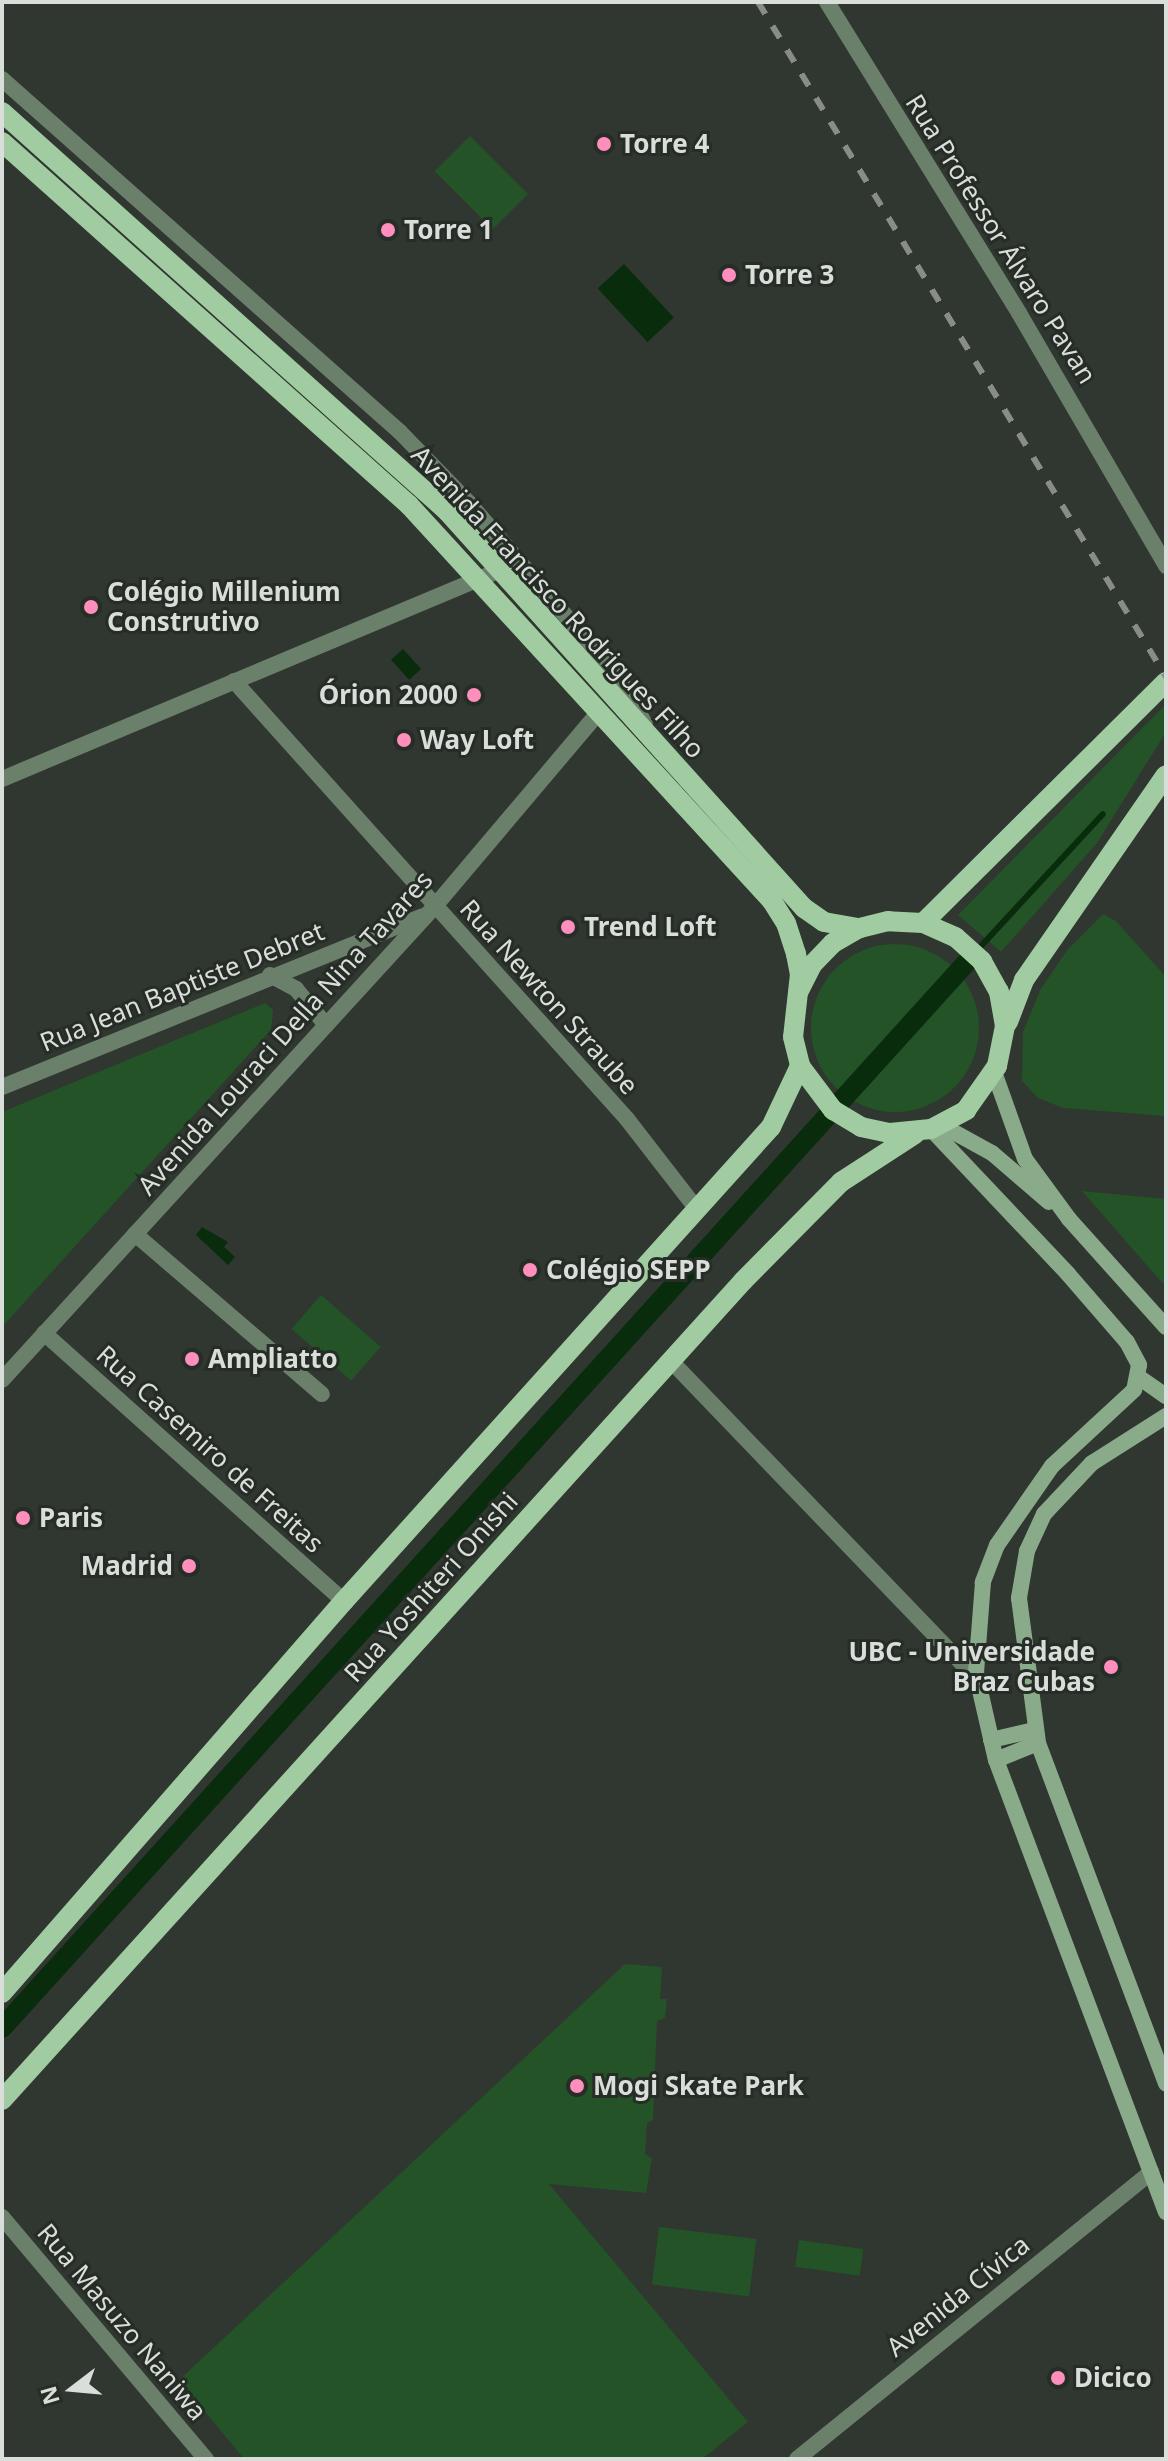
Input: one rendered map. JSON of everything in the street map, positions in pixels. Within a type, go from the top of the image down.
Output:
[{"type":"main road","name":"Avenida Francisco Rodrigues Filho","points":[[2,112],[415,480],[804,908],[824,922],[859,928]]},
{"type":"main road","name":"Avenida Francisco Rodrigues Filho","points":[[2,142],[409,505],[772,901],[786,923],[796,954],[799,991],[793,1037],[800,1066],[833,1110],[861,1127],[890,1133],[931,1128]]},
{"type":"main road","points":[[923,923],[1166,682]]},
{"type":"main road","points":[[931,1128],[966,1110],[997,1063],[1024,980],[1166,775]]},
{"type":"main road","name":"Avenida Francisco Rodrigues Filho","points":[[799,991],[812,965],[833,943],[859,928],[888,921],[923,923],[955,937],[982,961],[999,992],[1005,1026],[997,1063]]},
{"type":"main road","name":"Rua Yoshiteri Onishi","points":[[2,1993],[344,1601],[771,1127],[800,1066]]},
{"type":"main road","name":"Rua Yoshiteri Onishi","points":[[2,2100],[670,1360],[841,1182],[931,1128]]},
{"type":"street","name":"Rua Professor Álvaro Pavan","points":[[827,2],[1132,501],[1166,566]]},
{"type":"street","points":[[2,79],[400,432],[469,503],[620,679],[657,744]]},
{"type":"street","name":"Rua Professor Álvaro Pavan","points":[[1132,501],[1166,541]]},
{"type":"street","points":[[2,779],[500,570]]},
{"type":"street","name":"Rua Newton Straube","points":[[234,681],[430,910],[627,1119],[696,1208]]},
{"type":"street","name":"Avenida Louraci Della Nina Tavares","points":[[2,1380],[430,910],[598,713]]},
{"type":"street","name":"Rua Jean Baptiste Debret","points":[[2,1087],[430,910]]},
{"type":"street","points":[[270,975],[296,989],[326,1025]]},
{"type":"street","name":"Avenida Francisco Rodrigues Filho","points":[[997,1063],[1025,1159],[1069,1219],[1166,1327]]},
{"type":"street","points":[[931,1128],[1127,1342],[1140,1378],[1166,1396]]},
{"type":"street","name":"Avenida Francisco Rodrigues Filho","points":[[931,1128],[992,1153],[1069,1219]]},
{"type":"street","points":[[135,1234],[322,1394]]},
{"type":"street","name":"Rua Casemiro de Freitas","points":[[44,1333],[344,1601]]},
{"type":"street","points":[[670,1360],[977,1679]]},
{"type":"street","points":[[1140,1378],[1121,1405],[1045,1474],[997,1545],[983,1582],[977,1679],[996,1760],[1166,2212]]},
{"type":"street","points":[[1164,1419],[1092,1463],[1058,1496],[1031,1537],[1019,1598],[1036,1736],[1166,2084]]},
{"type":"street","points":[[991,1740],[1036,1736]]},
{"type":"street","points":[[996,1760],[1036,1736]]},
{"type":"street","name":"Avenida Cívica","points":[[797,2459],[1151,2172]]},
{"type":"street","name":"Rua Masuzo Naniwa","points":[[2,2217],[206,2459]]},
{"type":"shaded area","points":[[470,136],[528,194],[493,229],[435,171]]},
{"type":"shaded area","points":[[624,264],[674,317],[647,342],[598,289]]},
{"type":"shaded area","points":[[403,649],[421,669],[409,680],[391,660]]},
{"type":"shaded area","points":[[1166,704],[1166,732],[1097,843],[1001,952],[958,915]]},
{"type":"shaded area","points":[[1103,914],[1116,921],[1166,977],[1166,1116],[1063,1108],[1038,1098],[1022,1081],[1023,1032],[1040,990],[1068,949]]},
{"type":"shaded area","points":[[895,944],[927,951],[954,969],[972,996],[979,1028],[972,1060],[954,1087],[927,1105],[895,1112],[863,1105],[836,1087],[818,1060],[811,1028],[818,996],[836,969],[863,951]]},
{"type":"shaded area","points":[[265,1003],[273,1010],[271,1030],[2,1327],[2,1112]]},
{"type":"shaded area","points":[[1082,1191],[1166,1199],[1166,1286],[1157,1277]]},
{"type":"shaded area","points":[[202,1227],[228,1242],[224,1247],[235,1257],[228,1265],[196,1235]]},
{"type":"shaded area","points":[[321,1295],[381,1347],[351,1381],[291,1329]]},
{"type":"shaded area","points":[[625,1964],[662,1967],[660,1999],[667,1999],[665,2018],[657,2021],[653,2120],[647,2123],[645,2154],[652,2158],[646,2193],[549,2184],[748,2422],[702,2459],[244,2459],[179,2380]]},
{"type":"shaded area","points":[[659,2227],[756,2239],[749,2297],[652,2285]]},
{"type":"shaded area","points":[[799,2240],[863,2249],[860,2276],[795,2267]]},
{"type":"waterway","points":[[982,945],[1103,814]]},
{"type":"waterway","points":[[2,2028],[966,963]]},
{"type":"railway","points":[[758,2],[1166,677]]},
{"type":"place","name":"Torre 4","points":[[604,144]]},
{"type":"place","name":"Torre 1","points":[[388,230]]},
{"type":"place","name":"Torre 3","points":[[729,275]]},
{"type":"place","name":"Colégio Millenium Construtivo","points":[[91,607]]},
{"type":"place","name":"Órion 2000","points":[[474,695]]},
{"type":"place","name":"Way Loft","points":[[404,740]]},
{"type":"place","name":"Trend Loft","points":[[568,927]]},
{"type":"place","name":"Colégio SEPP","points":[[530,1270]]},
{"type":"place","name":"Ampliatto","points":[[192,1359]]},
{"type":"place","name":"Paris","points":[[23,1518]]},
{"type":"place","name":"Madrid","points":[[189,1566]]},
{"type":"place","name":"UBC - Universidade Braz Cubas","points":[[1111,1667]]},
{"type":"place","name":"Mogi Skate Park","points":[[577,2086]]},
{"type":"place","name":"Dicico","points":[[1058,2378]]}]
